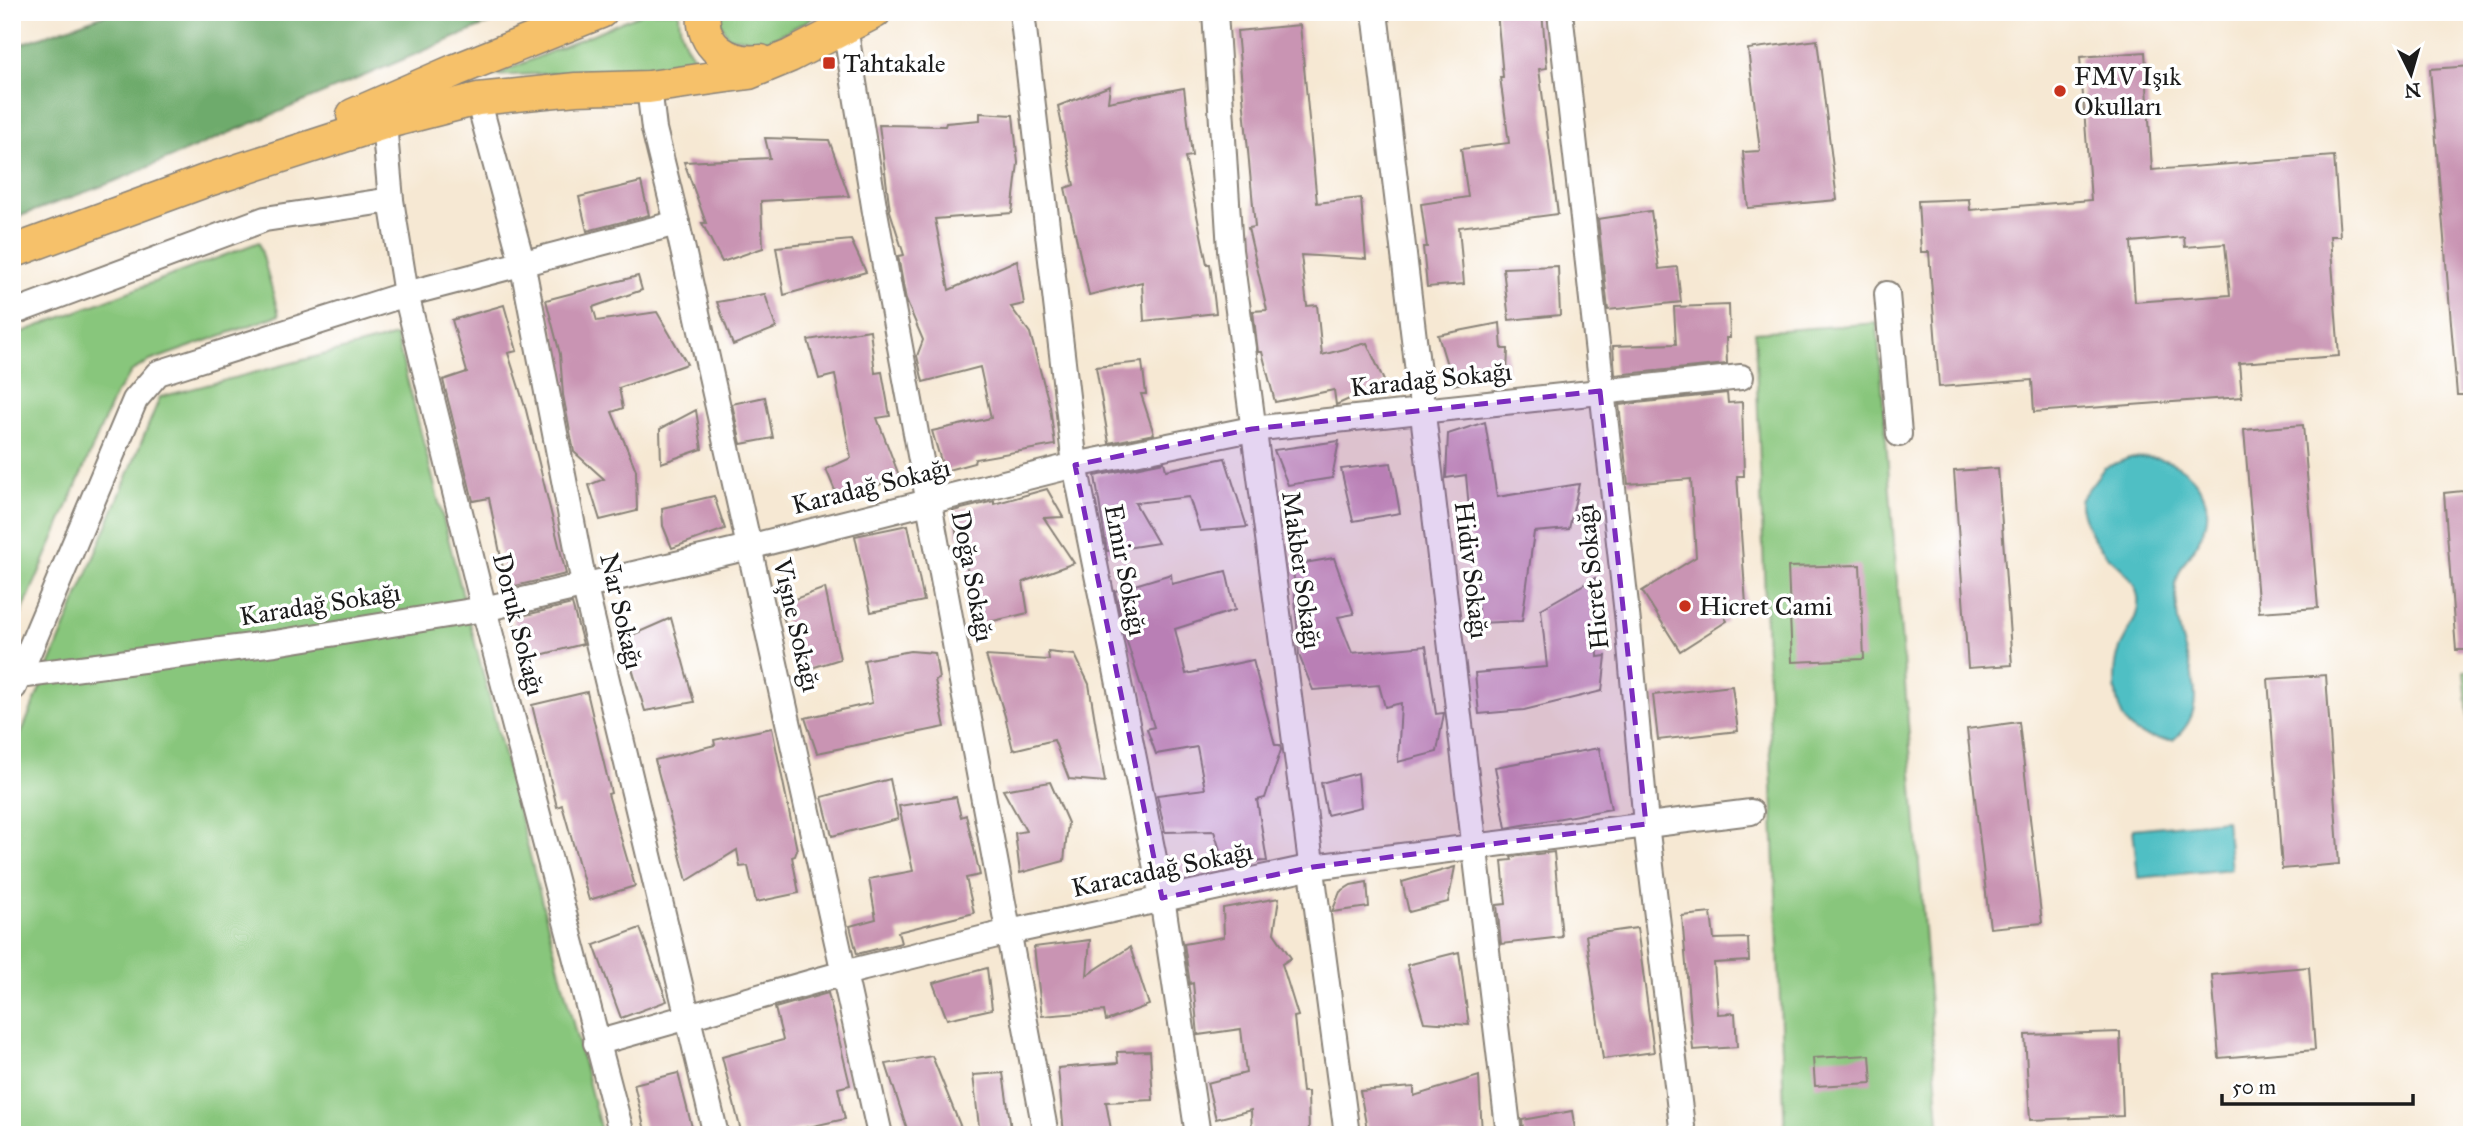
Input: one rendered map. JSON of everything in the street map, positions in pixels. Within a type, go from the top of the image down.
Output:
[{"type":"main road","points":[[205,181],[456,70],[601,12]]},
{"type":"main road","points":[[704,12],[703,25],[708,39],[722,56],[748,62],[790,57]]},
{"type":"main road","points":[[12,252],[205,181],[384,122],[478,99],[576,89],[649,88],[748,73],[790,57],[875,12]]},
{"type":"street","name":"Emir Sokağı","points":[[1021,12],[1075,465],[1162,898],[1198,1135]]},
{"type":"street","name":"Makber Sokağı","points":[[1215,12],[1230,250],[1347,1135]]},
{"type":"street","name":"Hidiv Sokağı","points":[[1375,12],[1421,410],[1476,846],[1508,1135]]},
{"type":"street","name":"Hicret Sokağı","points":[[1560,12],[1628,624],[1646,824],[1683,1135]]},
{"type":"street","name":"Doğa Sokağı","points":[[845,27],[929,503],[1046,1135]]},
{"type":"street","name":"Vişne Sokağı","points":[[649,88],[654,130],[880,1135]]},
{"type":"street","name":"Nar Sokağı","points":[[478,99],[522,262],[584,584],[716,1135]]},
{"type":"street","name":"Doruk Sokağı","points":[[384,122],[391,200],[406,294],[484,609],[622,1135]]},
{"type":"street","points":[[12,313],[265,219],[391,200]]},
{"type":"street","points":[[15,683],[135,400],[158,373],[406,294],[677,223]]},
{"type":"street","points":[[1887,294],[1899,434]]},
{"type":"street","name":"Karadağ Sokağı","points":[[15,683],[484,609],[749,547],[1075,465],[1252,429],[1741,377]]},
{"type":"street","name":"Karacadağ Sokağı","points":[[597,1043],[844,973],[1009,932],[1313,867],[1751,812]]},
{"type":"highlighted area","points":[[1600,391],[1646,824],[1313,867],[1162,898],[1075,465],[1252,429]]},
{"type":"green space","points":[[113,12],[516,12],[113,182],[12,219],[12,47]]},
{"type":"green space","points":[[645,12],[679,12],[680,28],[685,42],[703,67],[493,76]]},
{"type":"green space","points":[[723,12],[825,12],[768,41],[728,37],[719,20]]},
{"type":"green space","points":[[259,242],[279,315],[150,361],[132,371],[115,395],[12,636],[12,336]]},
{"type":"green space","points":[[1877,323],[1940,1135],[1785,1135],[1755,332]]},
{"type":"green space","points":[[396,336],[602,1135],[12,1135],[12,756],[160,397]]},
{"type":"green space","points":[[2472,670],[2472,738],[2470,738],[2464,671]]},
{"type":"water","points":[[2129,458],[2157,458],[2183,469],[2199,486],[2207,508],[2203,532],[2177,577],[2179,629],[2195,695],[2193,711],[2186,726],[2173,740],[2137,733],[2128,726],[2119,709],[2115,688],[2117,657],[2136,614],[2137,593],[2126,573],[2106,554],[2089,531],[2080,500],[2104,468]]},
{"type":"water","points":[[2226,820],[2231,869],[2138,878],[2133,829]]},
{"type":"building","points":[[1497,12],[1542,12],[1547,68],[1539,69],[1558,214],[1459,227],[1464,284],[1427,287],[1423,247],[1427,247],[1421,204],[1468,197],[1461,149],[1509,143],[1500,77],[1503,77]]},
{"type":"building","points":[[1300,25],[1317,203],[1361,198],[1366,259],[1301,255],[1307,306],[1317,305],[1322,355],[1367,343],[1385,383],[1336,405],[1334,390],[1275,402],[1262,352],[1258,352],[1253,311],[1267,310],[1248,228],[1255,227],[1237,31]]},
{"type":"building","points":[[1817,40],[1837,200],[1748,208],[1743,152],[1760,151],[1748,49]]},
{"type":"building","points":[[2145,52],[2152,170],[2334,156],[2340,236],[2330,236],[2339,356],[2239,363],[2242,397],[2034,412],[2032,380],[1939,387],[1929,252],[1921,252],[1918,201],[1969,199],[1970,210],[2091,200],[2080,57]],"holes":[[[2184,237],[2185,247],[2225,244],[2230,295],[2135,302],[2131,242]]]},
{"type":"building","points":[[2472,66],[2472,395],[2457,395],[2430,69]]},
{"type":"building","points":[[1110,86],[1108,102],[1184,88],[1192,156],[1185,157],[1207,264],[1210,264],[1216,313],[1144,321],[1142,282],[1089,295],[1065,188],[1074,185],[1058,106]]},
{"type":"building","points":[[980,113],[1013,115],[1018,163],[1012,213],[935,219],[949,290],[1017,260],[1024,304],[1011,307],[1030,333],[1050,407],[1055,445],[975,459],[974,463],[944,471],[932,431],[991,418],[980,367],[923,382],[917,356],[923,340],[906,300],[898,256],[904,255],[890,211],[879,125],[945,126],[946,123],[980,120]]},
{"type":"building","points":[[765,138],[829,140],[849,196],[761,201],[763,248],[722,262],[702,223],[706,223],[684,162],[770,158]]},
{"type":"building","points":[[641,182],[649,215],[587,231],[579,197]]},
{"type":"building","points":[[1651,211],[1659,269],[1677,267],[1681,302],[1608,310],[1598,219]]},
{"type":"building","points":[[851,240],[866,272],[784,295],[776,247]]},
{"type":"building","points":[[1558,266],[1560,315],[1509,320],[1503,268]]},
{"type":"building","points":[[638,276],[642,290],[593,307],[597,321],[657,312],[687,364],[619,388],[623,408],[612,412],[636,470],[637,511],[600,520],[589,485],[604,479],[574,452],[563,395],[560,354],[546,300]]},
{"type":"building","points":[[765,294],[776,328],[733,345],[717,302]]},
{"type":"building","points":[[504,305],[517,351],[508,353],[526,410],[566,574],[507,588],[489,498],[473,501],[443,380],[467,372],[452,320]]},
{"type":"building","points":[[1729,305],[1730,338],[1726,338],[1727,364],[1615,375],[1613,346],[1676,344],[1674,307]]},
{"type":"building","points":[[1500,323],[1502,349],[1508,349],[1507,374],[1453,385],[1438,335]]},
{"type":"building","points":[[870,330],[875,373],[882,372],[890,416],[877,418],[900,478],[838,498],[826,469],[851,458],[835,375],[819,379],[808,340]]},
{"type":"building","points":[[1142,362],[1146,394],[1141,394],[1154,434],[1109,443],[1096,367]]},
{"type":"building","points":[[1727,393],[1728,403],[1742,402],[1744,476],[1737,476],[1746,605],[1718,606],[1727,621],[1680,651],[1642,591],[1696,557],[1691,479],[1628,484],[1619,405]]},
{"type":"building","points":[[765,397],[773,438],[741,444],[732,404]]},
{"type":"building","points":[[696,410],[702,449],[661,463],[660,429]]},
{"type":"building","points":[[1485,422],[1497,497],[1579,484],[1569,529],[1534,532],[1522,621],[1479,623],[1466,475],[1446,478],[1448,434]]},
{"type":"building","points":[[2303,425],[2318,608],[2259,612],[2244,430]]},
{"type":"building","points":[[1339,441],[1332,478],[1288,485],[1274,450]]},
{"type":"building","points":[[1225,458],[1247,527],[1200,531],[1189,497],[1135,503],[1158,543],[1107,551],[1095,476],[1164,462],[1166,470]]},
{"type":"building","points":[[1391,463],[1400,513],[1353,521],[1341,469]]},
{"type":"building","points":[[1998,468],[2012,665],[1968,668],[1954,471]]},
{"type":"building","points":[[1047,489],[1063,517],[1044,518],[1074,563],[1023,582],[1028,613],[971,626],[971,598],[963,537],[957,538],[953,511],[994,501],[994,504]]},
{"type":"building","points":[[2472,490],[2472,650],[2456,650],[2444,493]]},
{"type":"building","points":[[714,496],[725,529],[672,548],[663,526],[662,508]]},
{"type":"building","points":[[908,525],[924,601],[871,612],[855,536]]},
{"type":"building","points":[[1334,558],[1354,614],[1338,617],[1352,653],[1426,646],[1436,714],[1444,713],[1437,752],[1398,762],[1401,703],[1385,707],[1379,685],[1313,690],[1299,655],[1293,565]]},
{"type":"building","points":[[1860,565],[1864,659],[1792,662],[1788,567]]},
{"type":"building","points":[[1226,571],[1235,610],[1175,629],[1186,674],[1253,660],[1275,745],[1280,745],[1281,750],[1265,798],[1257,800],[1267,861],[1224,863],[1214,831],[1165,832],[1157,795],[1205,789],[1197,747],[1156,754],[1147,729],[1154,727],[1123,629],[1115,591],[1171,574],[1172,584]]},
{"type":"building","points":[[1595,578],[1598,657],[1606,656],[1602,691],[1524,710],[1479,714],[1475,673],[1547,667],[1541,609]]},
{"type":"building","points":[[825,588],[840,659],[805,670],[778,605]]},
{"type":"building","points":[[572,604],[583,644],[521,660],[513,618]]},
{"type":"building","points":[[671,618],[694,702],[645,711],[623,639]]},
{"type":"building","points":[[910,651],[935,653],[939,679],[935,680],[945,727],[817,753],[805,718],[872,703],[864,660]]},
{"type":"building","points":[[1048,652],[1075,655],[1089,684],[1105,782],[1069,779],[1054,740],[1013,750],[986,656],[1049,660]]},
{"type":"building","points":[[2326,675],[2339,864],[2282,869],[2268,679]]},
{"type":"building","points":[[1732,686],[1738,731],[1658,740],[1653,695]]},
{"type":"building","points":[[587,692],[611,793],[608,794],[635,886],[589,900],[562,805],[557,807],[532,705]]},
{"type":"building","points":[[2019,722],[2042,923],[1990,928],[1967,729]]},
{"type":"building","points":[[772,728],[797,850],[792,857],[799,893],[756,902],[748,866],[740,867],[737,850],[687,881],[655,760],[715,745],[714,740]]},
{"type":"building","points":[[1599,748],[1611,809],[1506,828],[1495,767]]},
{"type":"building","points":[[1358,773],[1361,807],[1327,815],[1321,783]]},
{"type":"building","points":[[890,779],[898,819],[832,836],[822,797]]},
{"type":"building","points":[[1050,782],[1068,823],[1064,861],[1020,873],[1015,833],[1026,831],[1003,790]]},
{"type":"building","points":[[956,797],[961,817],[966,815],[980,875],[966,878],[974,913],[898,932],[901,943],[857,954],[850,926],[876,919],[869,879],[913,871],[899,806]]},
{"type":"building","points":[[1554,852],[1562,937],[1501,944],[1497,905],[1506,904],[1502,861],[1512,860],[1511,857]]},
{"type":"building","points":[[1455,867],[1448,902],[1409,912],[1402,882]]},
{"type":"building","points":[[1367,882],[1369,907],[1332,912],[1340,892],[1351,885]]},
{"type":"building","points":[[1279,898],[1274,933],[1291,958],[1282,964],[1298,1016],[1294,1017],[1302,1092],[1308,1092],[1309,1135],[1252,1135],[1251,1110],[1216,1119],[1207,1083],[1246,1073],[1241,1029],[1198,1035],[1193,983],[1190,984],[1184,944],[1224,937],[1223,908]]},
{"type":"building","points":[[1711,913],[1714,939],[1748,938],[1749,961],[1714,963],[1718,1014],[1735,1013],[1737,1047],[1693,1050],[1682,916]]},
{"type":"building","points":[[640,928],[667,1001],[621,1018],[594,945]]},
{"type":"building","points":[[1637,928],[1654,1052],[1603,1059],[1586,935]]},
{"type":"building","points":[[1090,940],[1087,975],[1130,947],[1149,1005],[1106,1021],[1104,1011],[1042,1016],[1034,947]]},
{"type":"building","points":[[1459,952],[1469,1025],[1424,1022],[1407,965]]},
{"type":"building","points":[[2309,967],[2315,1050],[2219,1058],[2212,975]]},
{"type":"building","points":[[987,968],[992,1009],[947,1019],[933,983]]},
{"type":"building","points":[[828,993],[850,1085],[838,1088],[845,1119],[786,1132],[787,1135],[742,1135],[722,1057],[783,1040],[775,1008]]},
{"type":"building","points":[[2120,1032],[2123,1116],[2030,1120],[2025,1035]]},
{"type":"building","points":[[1150,1051],[1153,1100],[1106,1102],[1112,1135],[1064,1135],[1058,1068],[1118,1063],[1117,1052]]},
{"type":"building","points":[[1870,1055],[1872,1083],[1815,1086],[1813,1058]]},
{"type":"building","points":[[932,1056],[964,1135],[909,1135],[886,1064]]},
{"type":"building","points":[[678,1073],[694,1135],[646,1135],[634,1084]]},
{"type":"building","points":[[1003,1073],[1012,1135],[980,1135],[973,1075]]},
{"type":"building","points":[[1479,1076],[1482,1135],[1368,1135],[1360,1091],[1414,1087],[1414,1096]]},
{"type":"building","points":[[1572,1111],[1576,1135],[1524,1135],[1522,1120]]},
{"type":"place","name":"Tahtakale","points":[[829,63]]},
{"type":"place","name":"FMV Işık Okulları","points":[[2060,91]]},
{"type":"place","name":"Hicret Cami","points":[[1685,606]]}]
